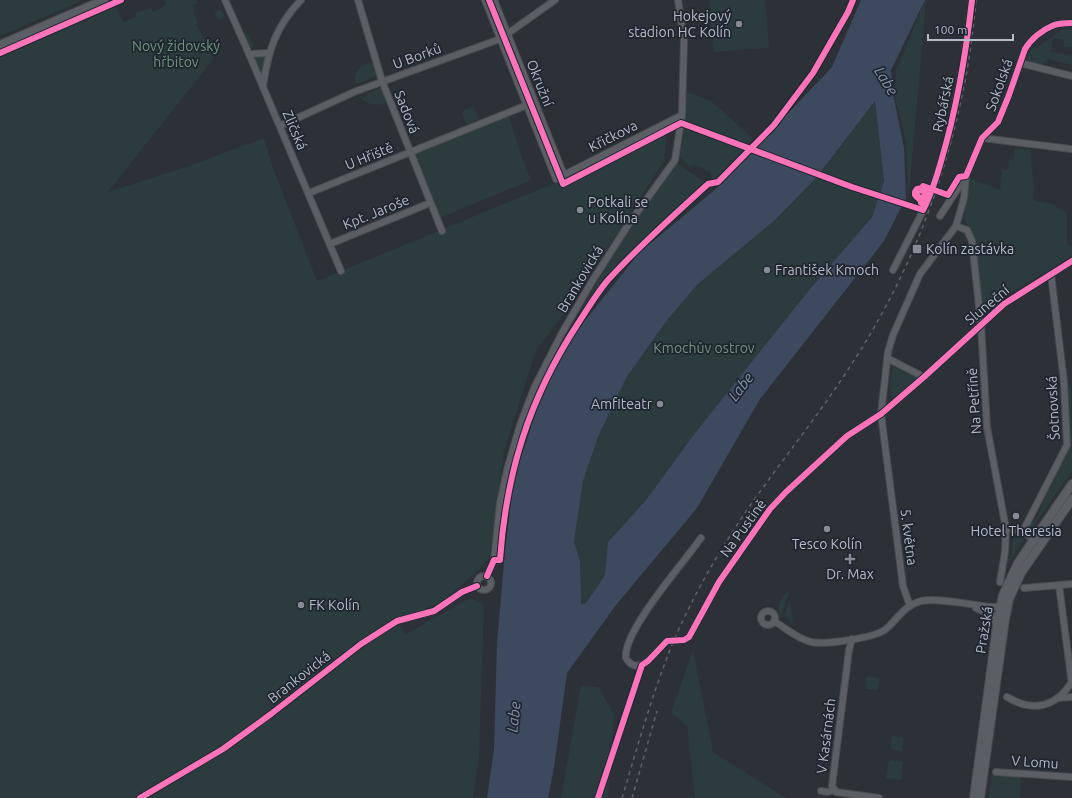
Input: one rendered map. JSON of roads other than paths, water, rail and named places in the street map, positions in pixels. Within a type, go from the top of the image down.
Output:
[{"type":"street","points":[[0,45],[104,0]]},
{"type":"street","name":"Zličská","points":[[224,0],[250,54],[341,271]]},
{"type":"street","points":[[263,86],[268,53],[284,20],[301,0]]},
{"type":"street","name":"Sadová","points":[[358,0],[382,81],[442,231]]},
{"type":"street","name":"Okružní","points":[[485,0],[556,179]]},
{"type":"street","name":"Okružní","points":[[494,0],[564,175]]},
{"type":"street","name":"U Borků","points":[[280,126],[354,92],[500,39],[555,0]]},
{"type":"street","name":"Brankovická","points":[[487,576],[494,560],[500,503],[507,470],[520,425],[535,386],[562,333],[591,283],[628,225],[675,160],[682,115],[684,40],[678,0]]},
{"type":"street","name":"Rybářská","points":[[893,270],[930,197],[948,139],[963,66],[972,0]]},
{"type":"street","name":"Sokolská","points":[[940,216],[966,176],[982,138],[998,122],[1025,49],[1029,43],[1053,25],[1072,23]]},
{"type":"street","points":[[250,54],[268,53]]},
{"type":"street","points":[[1020,62],[1072,76]]},
{"type":"street","name":"U Hřiště","points":[[309,194],[527,106]]},
{"type":"street","name":"Křičkova","points":[[556,179],[682,115]]},
{"type":"street","points":[[982,138],[1072,148]]},
{"type":"street","points":[[956,226],[964,198],[966,176]]},
{"type":"street","name":"Kpt. Jaroše","points":[[330,244],[430,203]]},
{"type":"street","name":"Na Petříně","points":[[956,226],[967,230],[972,241],[981,325],[987,427],[1006,529],[1005,552],[1000,582]]},
{"type":"street","name":"5. května","points":[[910,606],[903,586],[881,414],[885,391],[887,358],[894,335],[920,274],[956,226]]},
{"type":"street","name":"Sluneční","points":[[881,414],[1004,304],[1072,260]]},
{"type":"street","name":"Šotnovská","points":[[1023,531],[1067,445],[1064,382],[1051,274]]},
{"type":"street","points":[[887,358],[924,377]]},
{"type":"street","points":[[1064,382],[1072,383]]},
{"type":"street","name":"Na Pustině","points":[[702,538],[652,602],[639,622],[626,651],[626,658],[632,664],[638,666],[646,663],[667,641],[684,640],[689,637],[719,582],[770,509],[786,492],[847,436],[881,414]]},
{"type":"street","name":"Pražská","points":[[974,798],[997,626],[1003,595],[1012,575],[1072,484]]},
{"type":"street","name":"Pražská","points":[[980,798],[1009,599],[1021,573],[1072,499]]},
{"type":"street","points":[[1006,529],[1023,531],[1034,540]]},
{"type":"street","name":"Brankovická","points":[[477,586],[479,577],[484,575],[487,576]]},
{"type":"street","name":"Brankovická","points":[[477,586],[482,590],[489,588],[491,581],[487,576]]},
{"type":"street","points":[[1024,588],[1072,584]]},
{"type":"street","points":[[1007,697],[1017,703],[1039,706],[1049,704],[1059,698],[1071,684],[1059,585]]},
{"type":"street","name":"Brankovická","points":[[140,798],[223,749],[272,714],[361,644],[397,622],[434,611],[462,592],[477,586]]},
{"type":"street","points":[[774,621],[803,640],[822,642],[866,637],[880,633],[891,624],[902,611],[921,602],[932,600],[994,607],[1000,606],[1009,599]]},
{"type":"street","points":[[965,604],[990,613],[997,626]]},
{"type":"street","points":[[1000,606],[1005,619]]},
{"type":"street","name":"V Kasárnách","points":[[852,639],[849,650],[833,780],[834,790],[836,792],[879,798]]},
{"type":"street","points":[[1059,698],[1072,697]]},
{"type":"street","name":"V Lomu","points":[[996,772],[1072,776]]},
{"type":"street","points":[[821,791],[828,792],[834,790]]},
{"type":"water","name":"Labe","points":[[861,0],[925,0],[891,70],[893,94],[904,148],[906,198],[884,241],[760,399],[697,508],[616,605],[567,673],[554,768],[548,798],[487,798],[494,749],[497,643],[505,551],[514,479],[540,400],[572,337],[639,253],[717,188],[832,67]],"holes":[[[875,101],[884,181],[872,217],[810,289],[695,433],[646,500],[608,542],[605,575],[586,603],[582,604],[580,561],[574,542],[583,481],[598,437],[626,378],[668,319],[698,284],[775,220],[816,178]]]},
{"type":"railway","points":[[622,798],[646,718],[666,659],[699,589],[717,557],[747,510],[826,402],[851,365],[870,334],[905,269],[932,201],[944,167],[954,131],[967,72],[976,0]]},
{"type":"railway","points":[[632,798],[657,711]]},
{"type":"place","name":"Hokejový stadion HC Kolín","points":[[739,24]]},
{"type":"place","name":"Potkali se u Kolína","points":[[580,210]]},
{"type":"place","name":"Kolín zastávka","points":[[917,249]]},
{"type":"place","name":"František Kmoch","points":[[767,270]]},
{"type":"place","name":"Amfiteatr","points":[[660,404]]},
{"type":"place","name":"Hotel Theresia","points":[[1016,516]]},
{"type":"place","name":"Tesco Kolín","points":[[827,529]]},
{"type":"place","name":"Dr. Max","points":[[850,559]]},
{"type":"place","name":"FK Kolín","points":[[301,605]]},
{"type":"park label","name":"Nový židovský hřbitov","points":[[176,54]]},
{"type":"park label","name":"Kmochův ostrov","points":[[704,348]]}]
